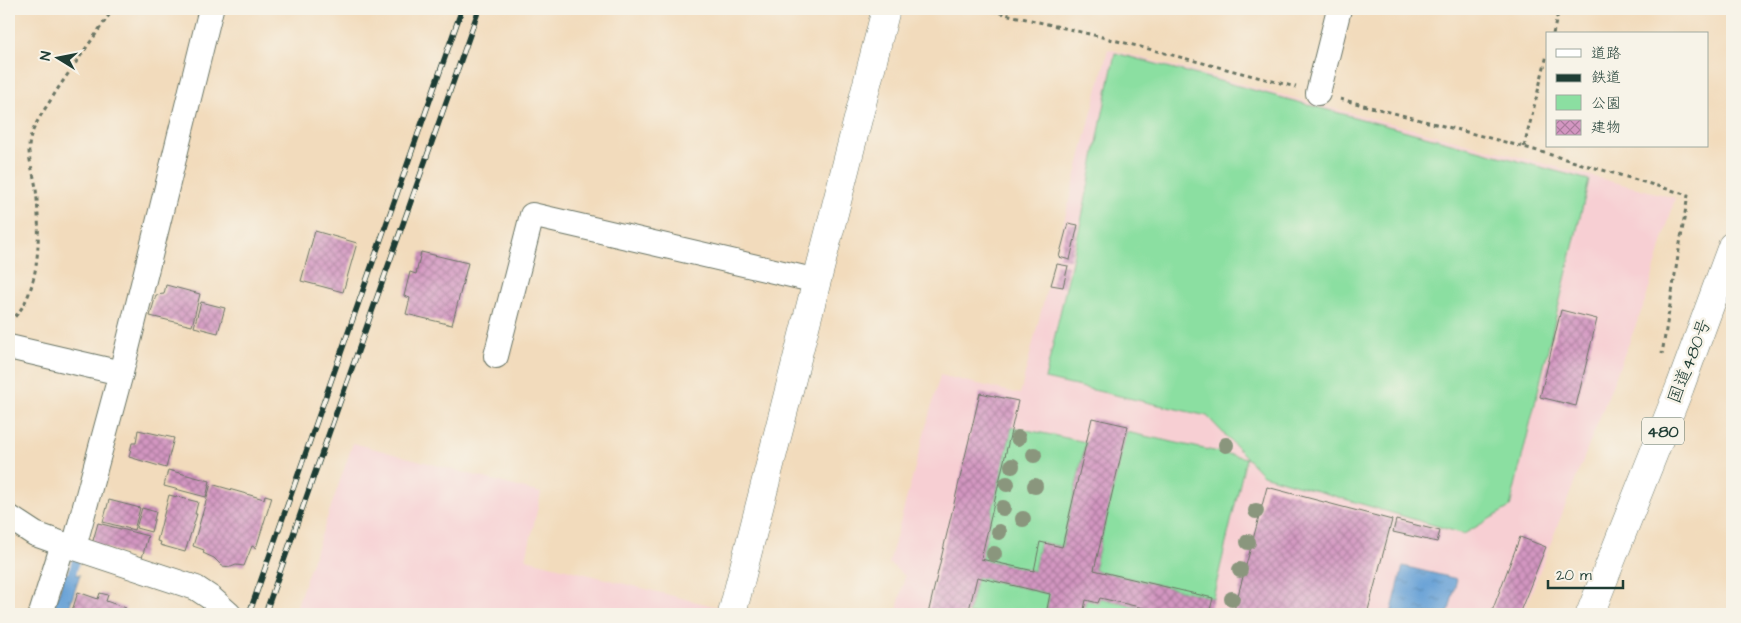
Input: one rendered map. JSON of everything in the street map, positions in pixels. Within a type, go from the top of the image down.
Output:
[{"type":"main road","points":[[732,614],[886,9]]},
{"type":"main road","name":"国道480号","points":[[1590,614],[1680,387],[1732,246]]},
{"type":"street","points":[[41,614],[69,545],[121,373],[211,9]]},
{"type":"street","points":[[1318,93],[1339,9]]},
{"type":"street","points":[[496,356],[532,215],[817,281]]},
{"type":"street","points":[[9,347],[121,373]]},
{"type":"street","points":[[9,518],[36,534],[196,588],[229,614]]},
{"type":"path","points":[[9,322],[19,313],[27,300],[35,269],[37,208],[36,186],[29,161],[31,136],[42,113],[113,9]]},
{"type":"path","points":[[984,9],[1102,37],[1524,147],[1688,195],[1662,354],[1680,387]]},
{"type":"path","points":[[1553,32],[1559,9]]},
{"type":"path","points":[[1524,147],[1546,59]]},
{"type":"shaded area","points":[[1108,49],[1675,198],[1646,299],[1523,614],[896,614],[905,576],[889,563],[940,375],[1020,394]]},
{"type":"shaded area","points":[[353,443],[541,493],[526,559],[733,611],[732,614],[294,614]]},
{"type":"green space","points":[[1115,53],[1589,180],[1510,507],[1464,534],[1263,475],[1207,416],[1045,379],[1081,222]]},
{"type":"green space","points":[[1012,427],[1086,442],[1062,547],[1040,542],[1034,571],[981,559]]},
{"type":"green space","points":[[1126,432],[1246,458],[1213,598],[1094,570]]},
{"type":"green space","points":[[977,577],[1050,594],[1046,614],[968,614]]},
{"type":"green space","points":[[1100,598],[1149,609],[1148,614],[1083,614],[1086,600]]},
{"type":"water","points":[[1403,566],[1457,579],[1448,614],[1391,614]]},
{"type":"water","points":[[65,573],[80,575],[67,614],[52,614]]},
{"type":"building","points":[[1068,223],[1078,225],[1070,260],[1059,257]]},
{"type":"building","points":[[315,231],[357,243],[343,292],[301,281]]},
{"type":"building","points":[[421,252],[468,263],[452,325],[406,314],[410,298],[404,296],[410,272],[416,274]]},
{"type":"building","points":[[1057,264],[1068,266],[1063,287],[1051,285]]},
{"type":"building","points":[[166,285],[200,294],[192,326],[150,316],[156,295],[164,294]]},
{"type":"building","points":[[201,302],[225,308],[218,333],[194,327]]},
{"type":"building","points":[[1561,310],[1597,319],[1576,406],[1540,397]]},
{"type":"building","points":[[980,393],[1018,401],[981,559],[1034,571],[1040,542],[1062,547],[1092,418],[1128,426],[1094,570],[1213,598],[1210,610],[1222,614],[1170,614],[1100,598],[1098,603],[1086,600],[1083,614],[1046,614],[1050,594],[977,577],[968,614],[928,614]]},
{"type":"building","points":[[138,430],[174,438],[166,468],[129,457],[132,443],[136,443]]},
{"type":"building","points":[[168,470],[210,481],[206,497],[164,486]]},
{"type":"building","points":[[211,484],[264,499],[265,495],[272,497],[256,548],[252,546],[244,566],[222,566],[214,558],[203,553],[204,550],[193,546]]},
{"type":"building","points":[[1267,487],[1392,520],[1367,614],[1233,614]]},
{"type":"building","points":[[169,495],[198,502],[195,514],[197,514],[185,552],[160,545],[161,542],[157,541]]},
{"type":"building","points":[[109,500],[140,508],[134,530],[103,522]]},
{"type":"building","points":[[142,508],[156,512],[151,532],[136,528]]},
{"type":"building","points":[[1396,520],[1440,531],[1437,542],[1393,532]]},
{"type":"building","points":[[98,523],[148,536],[142,558],[92,544]]},
{"type":"building","points":[[1520,537],[1546,547],[1519,614],[1491,614]]},
{"type":"building","points":[[78,592],[98,599],[100,593],[108,595],[106,601],[126,608],[124,614],[71,614]]},
{"type":"waterway","points":[[70,582],[78,552]]},
{"type":"railway","points":[[249,614],[462,9]]},
{"type":"railway","points":[[265,614],[479,9]]}]
